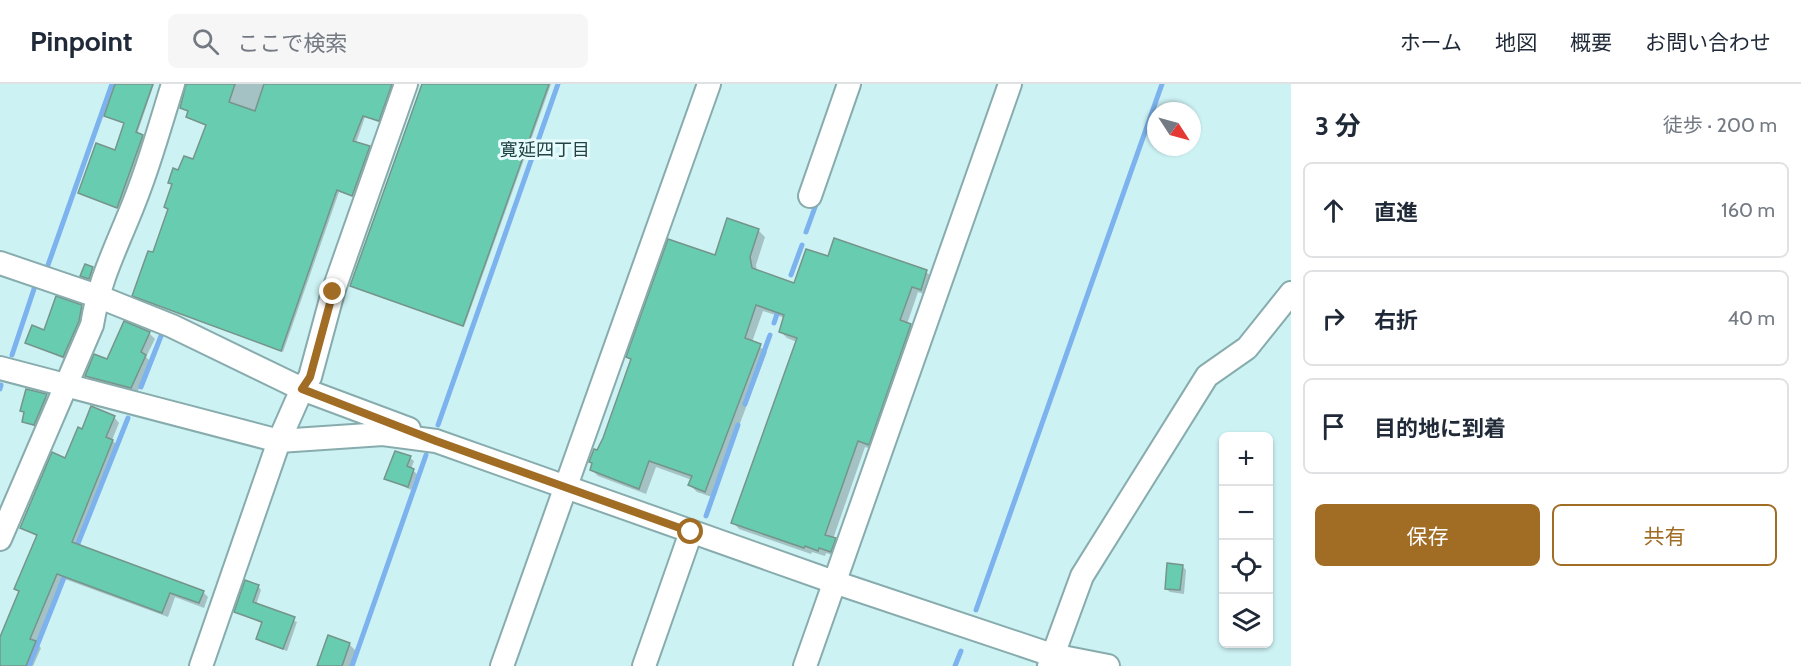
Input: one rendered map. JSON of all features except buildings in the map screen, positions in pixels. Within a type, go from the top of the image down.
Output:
[{"type":"street","points":[[0,539],[92,325],[97,296],[108,262],[128,220],[173,84]]},
{"type":"street","points":[[201,666],[279,441],[302,389],[310,377],[333,292],[406,84]]},
{"type":"street","points":[[502,666],[709,84]]},
{"type":"street","points":[[810,195],[849,84]]},
{"type":"street","points":[[805,666],[1010,84]]},
{"type":"street","points":[[0,263],[97,296],[172,326],[302,389],[565,488],[834,582],[1050,661],[1108,666]]},
{"type":"street","points":[[1050,661],[1082,576],[1207,376],[1247,348],[1291,293]]},
{"type":"street","points":[[0,368],[279,441],[383,434],[436,441]]},
{"type":"street","points":[[644,666],[691,532]]},
{"type":"waterway","points":[[48,265],[112,84]]},
{"type":"waterway","points":[[438,425],[558,84]]},
{"type":"waterway","points":[[976,610],[1162,84]]},
{"type":"waterway","points":[[806,232],[818,199]]},
{"type":"waterway","points":[[791,275],[802,245]]},
{"type":"waterway","points":[[12,355],[35,286]]},
{"type":"waterway","points":[[774,323],[779,308]]},
{"type":"waterway","points":[[745,404],[770,335]]},
{"type":"waterway","points":[[141,387],[161,336]]},
{"type":"waterway","points":[[0,389],[1,385]]},
{"type":"waterway","points":[[75,551],[128,418]]},
{"type":"waterway","points":[[706,516],[738,425]]},
{"type":"waterway","points":[[352,666],[426,455]]},
{"type":"waterway","points":[[29,666],[67,570]]},
{"type":"waterway","points":[[955,666],[961,651]]},
{"type":"district","name":"寛延四丁目","points":[[545,150]]},
{"type":"route","points":[[333,292],[310,377],[302,389],[436,441],[691,532]]}]
